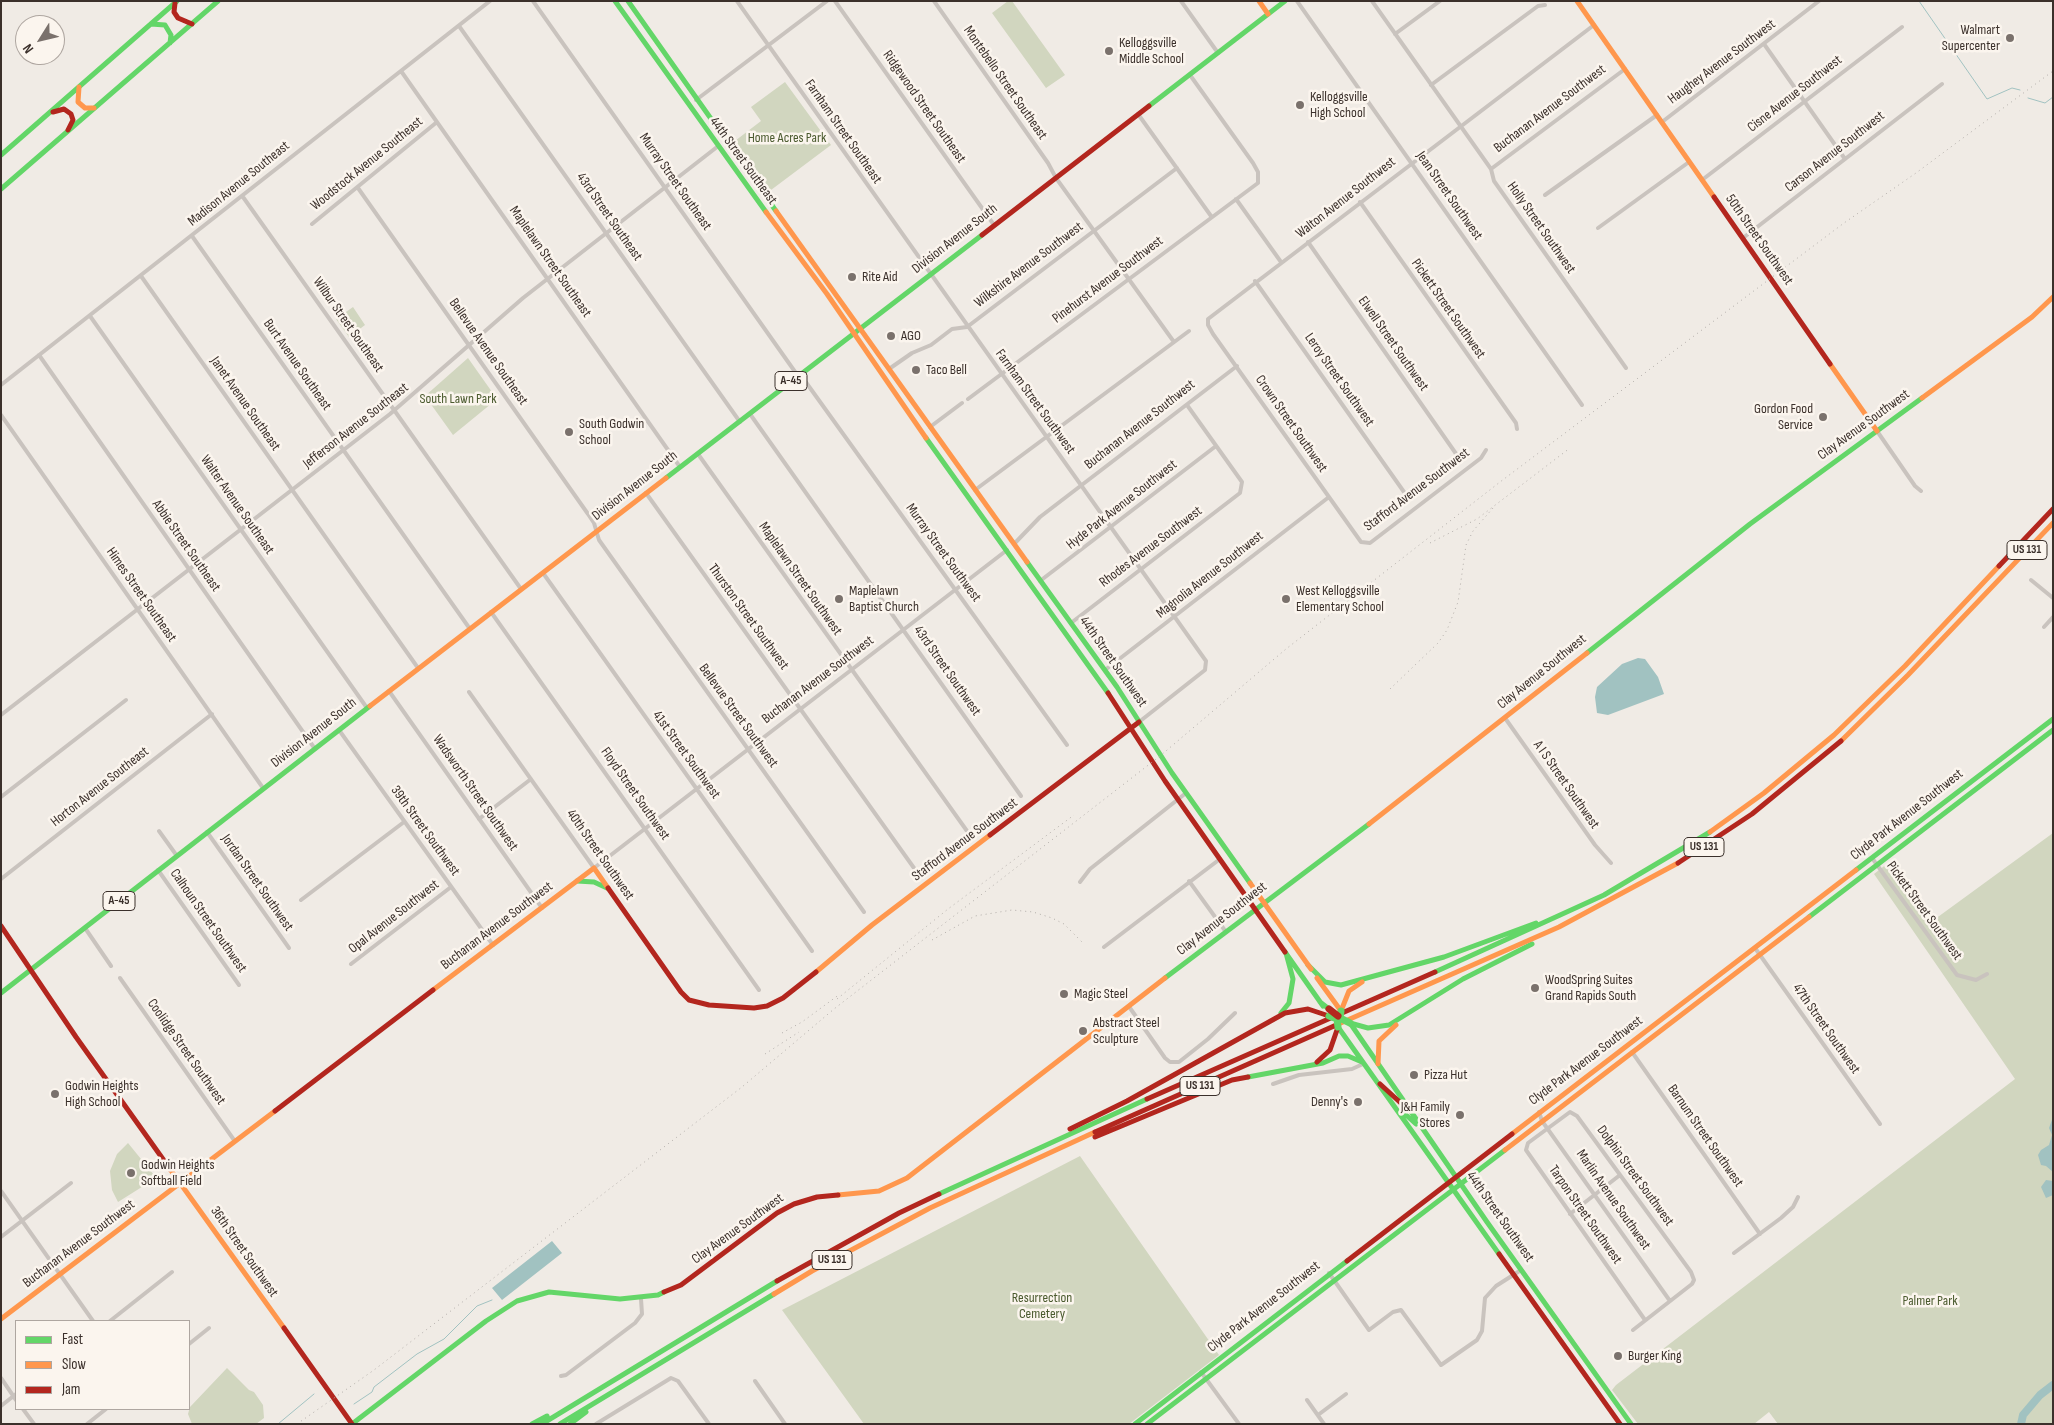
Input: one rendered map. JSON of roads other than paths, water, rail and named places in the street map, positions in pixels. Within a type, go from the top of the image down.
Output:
[{"type":"main road","points":[[1,189],[218,1]]},
{"type":"main road","name":"44th Street Southeast","points":[[615,1],[694,115],[822,287],[854,334]]},
{"type":"main road","name":"44th Street Southeast","points":[[628,1],[696,100],[861,329]]},
{"type":"main road","points":[[1259,1],[1268,14]]},
{"type":"main road","name":"Division Avenue South","points":[[1,993],[418,668],[1285,1]]},
{"type":"main road","name":"50th Street Southwest","points":[[1577,1],[1877,431]]},
{"type":"main road","points":[[176,2],[174,12],[178,18],[192,24]]},
{"type":"main road","points":[[1,155],[176,2]]},
{"type":"main road","points":[[150,24],[165,25],[170,34],[170,44]]},
{"type":"main road","points":[[79,87],[77,96],[81,106],[88,109],[98,106]]},
{"type":"main road","points":[[682,98],[688,101],[696,100]]},
{"type":"main road","points":[[47,115],[61,108],[71,114],[72,124],[65,135]]},
{"type":"main road","points":[[694,115],[700,113],[708,116]]},
{"type":"main road","name":"Clay Avenue Southwest","points":[[352,1424],[486,1321],[518,1301],[549,1292],[566,1292],[620,1300],[642,1298],[669,1291],[681,1285],[777,1214],[794,1204],[817,1197],[854,1195],[879,1191],[907,1178],[1130,1008],[1255,908],[1373,821],[1750,524],[2032,317],[2053,297]]},
{"type":"main road","name":"44th Street Southwest","points":[[861,329],[1040,582],[1105,670],[1186,793],[1308,965],[1362,1063],[1453,1189],[1518,1272],[1631,1424]]},
{"type":"main road","name":"44th Street Southwest","points":[[854,334],[915,423],[1110,695],[1178,800],[1326,1012]]},
{"type":"main road","points":[[915,423],[922,423],[930,427]]},
{"type":"main road","points":[[933,448],[946,448]]},
{"type":"main road","points":[[945,465],[949,464],[960,469]]},
{"type":"main road","name":"US 131","points":[[542,1424],[845,1242],[943,1191],[1576,909],[1641,875],[1695,841],[1764,793],[1798,766],[1878,693],[2053,509]]},
{"type":"main road","name":"US 131","points":[[560,1424],[865,1241],[973,1187],[1057,1149],[1532,940],[1608,904],[1703,848],[1806,771],[1874,710],[2053,523]]},
{"type":"main road","points":[[1037,593],[1052,607],[1058,606]]},
{"type":"main road","name":"Clyde Park Avenue Southwest","points":[[1147,1424],[1329,1273],[2053,719]]},
{"type":"main road","name":"Stafford Avenue Southwest","points":[[728,1006],[761,1008],[783,998],[880,920],[1139,722]]},
{"type":"main road","name":"Clyde Park Avenue Southwest","points":[[1135,1424],[1334,1280],[2053,730]]},
{"type":"main road","points":[[2002,758],[2007,765]]},
{"type":"main road","points":[[1907,831],[1912,838]]},
{"type":"main road","name":"40th Street Southwest","points":[[594,868],[685,996],[695,1003],[728,1006]]},
{"type":"main road","name":"Buchanan Avenue Southwest","points":[[1,1320],[234,1140],[594,868]]},
{"type":"main road","points":[[577,881],[594,882],[609,889]]},
{"type":"main road","points":[[1021,1155],[1127,1101],[1270,1021],[1298,1009],[1326,1012],[1354,1025],[1373,1028],[1386,1026],[1463,979],[1608,904]]},
{"type":"main road","points":[[1308,965],[1322,980],[1333,985],[1380,975],[1460,952],[1576,909]]},
{"type":"main road","name":"36th Street Southwest","points":[[1,926],[30,971],[179,1183],[352,1424]]},
{"type":"main road","points":[[1270,1021],[1285,1009],[1292,995],[1292,979],[1286,953]]},
{"type":"main road","points":[[1316,1063],[1330,1050],[1339,1019],[1355,986],[1380,975]]},
{"type":"main road","points":[[1679,1017],[1676,1012],[1688,998]]},
{"type":"main road","points":[[1378,1064],[1377,1049],[1381,1038],[1416,1009]]},
{"type":"main road","name":"44th Street Southwest","points":[[1354,1025],[1378,1064],[1456,1176],[1620,1424]]},
{"type":"main road","points":[[1057,1149],[1113,1130],[1232,1080],[1345,1056],[1362,1063]]},
{"type":"main road","points":[[1376,1082],[1407,1107]]},
{"type":"main road","points":[[1399,1113],[1405,1114],[1422,1128]]},
{"type":"main road","points":[[570,1424],[616,1390]]},
{"type":"main road","points":[[532,1424],[596,1391]]},
{"type":"street","name":"Madison Avenue Southeast","points":[[1,384],[243,197],[305,144],[490,1]]},
{"type":"street","name":"Murray Street Southeast","points":[[533,1],[799,375]]},
{"type":"street","name":"Farnham Street Southeast","points":[[737,1],[930,275]]},
{"type":"street","points":[[696,100],[827,1]]},
{"type":"street","name":"Ridgewood Street Southeast","points":[[835,1],[994,225]]},
{"type":"street","name":"Montebello Street Southeast","points":[[934,1],[1048,163],[1056,178],[1174,342]]},
{"type":"street","points":[[1181,1],[1218,53]]},
{"type":"street","name":"Jean Street Southwest","points":[[1297,1],[1582,404]]},
{"type":"street","name":"Holly Street Southwest","points":[[1372,1],[1491,169],[1494,181],[1626,368]]},
{"type":"street","points":[[1395,34],[1440,1]]},
{"type":"street","name":"Haughey Avenue Southwest","points":[[1662,122],[1819,1]]},
{"type":"street","points":[[1431,85],[1538,6],[1546,5]]},
{"type":"street","name":"Walton Avenue Southwest","points":[[1208,317],[1594,25]]},
{"type":"street","name":"43rd Street Southeast","points":[[459,26],[740,422]]},
{"type":"street","name":"Cisne Avenue Southwest","points":[[1702,180],[1902,26]]},
{"type":"street","points":[[1764,44],[1845,159]]},
{"type":"street","name":"Buchanan Avenue Southwest","points":[[1491,169],[1625,69]]},
{"type":"street","name":"Maplelawn Street Southeast","points":[[401,71],[680,467]]},
{"type":"street","name":"Pinehurst Avenue Southwest","points":[[968,399],[1211,216],[1258,183],[1259,179],[1253,163],[1190,75]]},
{"type":"street","name":"Carson Avenue Southwest","points":[[1743,238],[1942,84]]},
{"type":"street","points":[[1138,114],[1211,216]]},
{"type":"street","name":"Haughey Avenue Southwest","points":[[1545,195],[1657,115]]},
{"type":"street","name":"Woodstock Avenue Southeast","points":[[312,224],[437,122]]},
{"type":"street","name":"Jefferson Avenue Southeast","points":[[1,715],[395,410],[523,298],[717,147]]},
{"type":"street","points":[[1598,228],[1689,162]]},
{"type":"street","name":"Wilkshire Avenue Southwest","points":[[889,369],[912,353],[931,345],[952,329],[967,326],[1177,168]]},
{"type":"street","name":"Bellevue Avenue Southeast","points":[[358,188],[588,514],[597,531]]},
{"type":"street","name":"Wilbur Street Southeast","points":[[243,197],[521,589]]},
{"type":"street","points":[[1236,199],[1281,262]]},
{"type":"street","name":"Pickett Street Southwest","points":[[1360,202],[1516,423],[1517,429]]},
{"type":"street","name":"Burt Avenue Southeast","points":[[192,236],[470,629]]},
{"type":"street","name":"Elwell Street Southwest","points":[[1308,242],[1460,458]]},
{"type":"street","name":"Farnham Street Southwest","points":[[930,275],[1202,653],[1206,666]]},
{"type":"street","name":"Janet Avenue Southeast","points":[[141,276],[418,668]]},
{"type":"street","name":"Leroy Street Southwest","points":[[1255,281],[1404,492]]},
{"type":"street","name":"Walter Avenue Southeast","points":[[90,316],[367,708]]},
{"type":"street","name":"Crown Street Southwest","points":[[1208,317],[1210,328],[1361,542]]},
{"type":"street","points":[[975,490],[1189,331]]},
{"type":"street","name":"Abbie Street Southeast","points":[[39,355],[315,749]]},
{"type":"street","name":"Buchanan Avenue Southwest","points":[[1014,544],[1040,516],[1082,486],[1237,366]]},
{"type":"street","name":"Murray Street Southwest","points":[[799,375],[1067,746]]},
{"type":"street","points":[[930,427],[962,403]]},
{"type":"street","points":[[1187,405],[1216,446]]},
{"type":"street","name":"43rd Street Southwest","points":[[750,414],[1021,796]]},
{"type":"street","name":"Himes Street Southeast","points":[[1,416],[263,788]]},
{"type":"street","name":"50th Street Southwest","points":[[1877,431],[1915,486],[1921,491]]},
{"type":"street","name":"Rhodes Avenue Southwest","points":[[1070,623],[1235,497],[1242,488],[1242,482],[1216,446]]},
{"type":"street","name":"Hyde Park Avenue Southwest","points":[[1040,582],[1216,446]]},
{"type":"street","name":"Stafford Avenue Southwest","points":[[1361,542],[1370,543],[1481,458],[1486,450]]},
{"type":"street","name":"Maplelawn Street Southwest","points":[[698,454],[972,838]]},
{"type":"street","name":"Thurston Street Southwest","points":[[646,493],[918,875]]},
{"type":"street","name":"Magnolia Avenue Southwest","points":[[1105,670],[1329,497]]},
{"type":"street","name":"Bellevue Street Southwest","points":[[597,531],[599,540],[864,912]]},
{"type":"street","name":"Buchanan Avenue Southwest","points":[[594,868],[1006,550]]},
{"type":"street","name":"41st Street Southwest","points":[[543,572],[812,951]]},
{"type":"street","points":[[2031,580],[2053,598]]},
{"type":"street","name":"Floyd Street Southwest","points":[[491,612],[759,990]]},
{"type":"street","points":[[2044,627],[2053,616]]},
{"type":"street","name":"Stafford Avenue Southwest","points":[[1139,722],[1205,670],[1206,666]]},
{"type":"street","name":"Wadsworth Street Southwest","points":[[389,691],[542,908]]},
{"type":"street","name":"40th Street Southwest","points":[[469,692],[594,868]]},
{"type":"street","points":[[1,797],[126,700]]},
{"type":"street","name":"Horton Avenue Southeast","points":[[1,879],[212,714]]},
{"type":"street","name":"A I S Street Southwest","points":[[1505,718],[1595,845],[1611,863]]},
{"type":"street","name":"39th Street Southwest","points":[[339,730],[492,946]]},
{"type":"street","points":[[478,819],[531,779]]},
{"type":"street","points":[[1080,882],[1090,870],[1186,793]]},
{"type":"street","points":[[301,900],[404,822]]},
{"type":"street","points":[[159,831],[177,856]]},
{"type":"street","name":"Jordan Street Southwest","points":[[207,832],[289,948]]},
{"type":"street","points":[[1104,947],[1220,858]]},
{"type":"street","name":"Pickett Street Southwest","points":[[1872,858],[1957,975],[1976,980],[1987,974]]},
{"type":"street","name":"Calhoun Street Southwest","points":[[158,870],[240,985]]},
{"type":"street","points":[[1189,881],[1226,932]]},
{"type":"street","name":"Opal Avenue Southwest","points":[[351,964],[450,887]]},
{"type":"street","points":[[85,928],[111,966]]},
{"type":"street","name":"47th Street Southwest","points":[[1755,948],[1880,1124]]},
{"type":"street","name":"Coolidge Street Southwest","points":[[120,978],[234,1140]]},
{"type":"street","points":[[1130,1008],[1165,1058],[1170,1062],[1179,1062],[1208,1039],[1235,1013]]},
{"type":"street","name":"Barnum Street Southwest","points":[[1632,1052],[1760,1234]]},
{"type":"street","points":[[1273,1084],[1299,1075],[1352,1070],[1362,1063]]},
{"type":"street","name":"Marlin Avenue Southwest","points":[[1539,1112],[1542,1121],[1670,1301]]},
{"type":"street","name":"Dolphin Street Southwest","points":[[1548,1128],[1570,1112],[1576,1114],[1691,1272],[1694,1280],[1692,1284],[1670,1301]]},
{"type":"street","name":"Tarpon Street Southwest","points":[[1548,1128],[1525,1148],[1645,1320]]},
{"type":"street","points":[[1570,1214],[1620,1175]]},
{"type":"street","points":[[1,1237],[71,1183]]},
{"type":"street","points":[[1,1191],[92,1320]]},
{"type":"street","points":[[1734,1253],[1789,1211],[1798,1197]]},
{"type":"street","points":[[111,1320],[172,1272]]},
{"type":"street","points":[[1329,1273],[1369,1330],[1393,1312],[1401,1310],[1441,1364],[1477,1340],[1482,1331],[1485,1298],[1496,1286],[1518,1272]]},
{"type":"street","points":[[560,1376],[566,1375],[635,1323],[642,1314],[642,1298]]},
{"type":"street","points":[[1633,1330],[1670,1301]]},
{"type":"street","points":[[190,1343],[209,1328]]},
{"type":"street","points":[[1204,1375],[1239,1424]]},
{"type":"street","points":[[1,1378],[15,1397],[1,1406]]},
{"type":"street","points":[[596,1424],[662,1383],[675,1378],[709,1424]]},
{"type":"street","points":[[755,1382],[785,1424]]},
{"type":"street","points":[[1318,1415],[1346,1394]]},
{"type":"street","points":[[1307,1400],[1324,1424]]},
{"type":"street","points":[[24,1410],[34,1424]]},
{"type":"street","points":[[87,1424],[105,1410]]},
{"type":"water","points":[[1638,658],[1645,659],[1658,677],[1664,694],[1608,715],[1597,713],[1595,697],[1597,687],[1622,664]]},
{"type":"water","points":[[2053,1117],[2053,1172],[2046,1166],[2041,1165],[2038,1155],[2041,1150],[2049,1145],[2052,1135],[2049,1128]]},
{"type":"water","points":[[2046,1180],[2053,1181],[2053,1195],[2046,1198],[2041,1187]]},
{"type":"water","points":[[552,1241],[562,1253],[502,1300],[492,1288]]},
{"type":"waterway","points":[[1919,1],[1987,99],[2012,88],[2020,90]]},
{"type":"waterway","points":[[2028,98],[2045,103],[2053,97]]},
{"type":"waterway","points":[[354,1404],[372,1392],[374,1387],[417,1354],[444,1339],[477,1306],[492,1300]]},
{"type":"waterway","points":[[2021,1424],[2023,1415],[2040,1395],[2053,1385]]},
{"type":"waterway","points":[[278,1424],[314,1394]]},
{"type":"railway","points":[[297,1424],[374,1370],[742,1087],[834,1009],[1160,756],[1286,649],[1500,482],[1844,223],[1916,173],[2053,71]]},
{"type":"railway","points":[[1430,543],[1477,519],[1570,448]]},
{"type":"railway","points":[[1390,689],[1438,643],[1447,630],[1458,602],[1466,545],[1473,531],[1493,508]]},
{"type":"railway","points":[[837,999],[948,909],[1074,815]]},
{"type":"railway","points":[[932,940],[975,916],[1012,910],[1033,912],[1052,918],[1064,924],[1083,943]]},
{"type":"railway","points":[[782,1033],[802,1022],[840,994]]},
{"type":"railway","points":[[765,1054],[799,1032]]},
{"type":"place","name":"Walmart Supercenter","points":[[2010,38]]},
{"type":"place","name":"Kelloggsville Middle School","points":[[1109,51]]},
{"type":"place","name":"Kelloggsville High School","points":[[1300,105]]},
{"type":"place","name":"Rite Aid","points":[[852,277]]},
{"type":"place","name":"AGO","points":[[891,336]]},
{"type":"place","name":"Taco Bell","points":[[916,370]]},
{"type":"place","name":"Gordon Food Service","points":[[1823,417]]},
{"type":"place","name":"South Godwin School","points":[[569,432]]},
{"type":"place","name":"Maplelawn Baptist Church","points":[[839,599]]},
{"type":"place","name":"West Kelloggsville Elementary School","points":[[1286,599]]},
{"type":"place","name":"WoodSpring Suites Grand Rapids South","points":[[1535,988]]},
{"type":"place","name":"Magic Steel","points":[[1064,994]]},
{"type":"place","name":"Abstract Steel Sculpture","points":[[1083,1031]]},
{"type":"place","name":"Pizza Hut","points":[[1414,1075]]},
{"type":"place","name":"Godwin Heights High School","points":[[55,1094]]},
{"type":"place","name":"Denny's","points":[[1358,1102]]},
{"type":"place","name":"J&H Family Stores","points":[[1460,1115]]},
{"type":"place","name":"Godwin Heights Softball Field","points":[[131,1173]]},
{"type":"place","name":"Burger King","points":[[1618,1356]]},
{"type":"park label","name":"Home Acres Park","points":[[787,138]]},
{"type":"park label","name":"South Lawn Park","points":[[458,399]]},
{"type":"park label","name":"Palmer Park","points":[[1930,1301]]},
{"type":"park label","name":"Resurrection Cemetery","points":[[1042,1306]]}]
